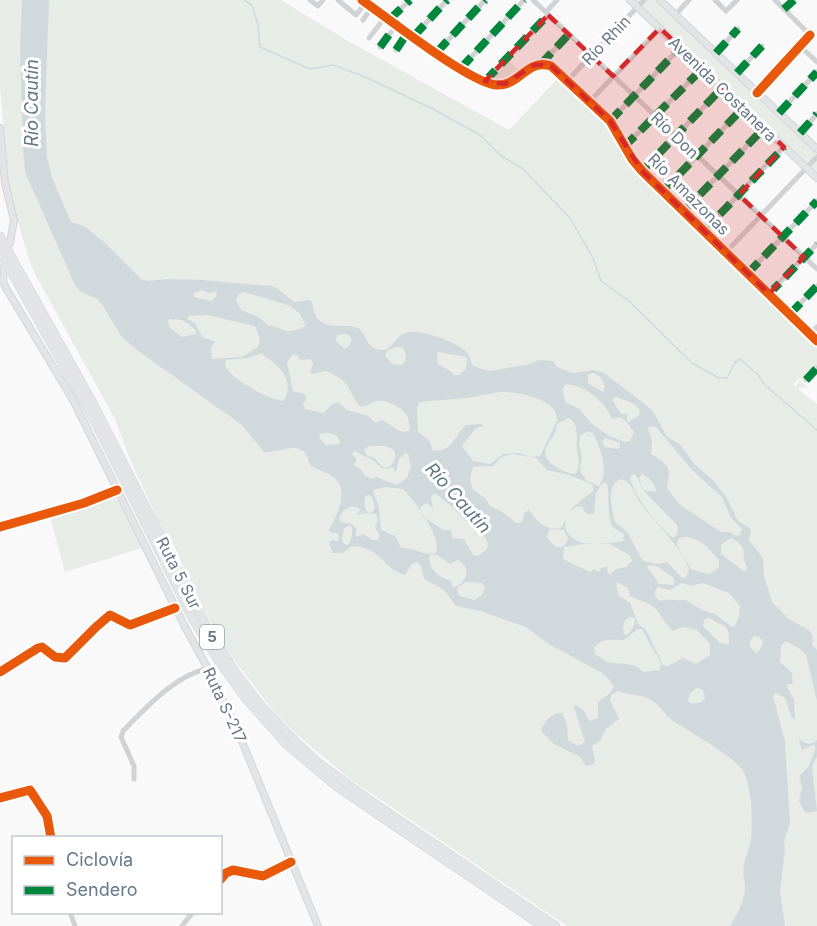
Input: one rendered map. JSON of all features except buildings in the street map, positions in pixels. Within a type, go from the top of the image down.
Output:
[{"type":"highway","name":"Ruta 5 Sur","points":[[0,236],[83,383],[208,631],[247,688],[296,742],[334,776],[556,926]]},
{"type":"highway","name":"Ruta 5 Sur","points":[[0,252],[96,424],[192,618],[217,659],[245,698],[286,744],[337,787],[542,926]]},
{"type":"main road","name":"Avenida Costanera","points":[[630,0],[817,178]]},
{"type":"main road","name":"Avenida Costanera","points":[[660,0],[817,149]]},
{"type":"main road","points":[[0,128],[5,183],[14,220],[10,243]]},
{"type":"main road","name":"Ruta S-217","points":[[4,267],[2,280],[73,400],[208,668],[243,744],[318,926]]},
{"type":"street","points":[[310,0],[318,6],[323,0]]},
{"type":"street","points":[[338,0],[356,15],[364,1],[460,68],[495,85],[513,81],[534,65],[541,64],[569,34]]},
{"type":"street","points":[[369,38],[410,0]]},
{"type":"street","points":[[414,36],[447,0]]},
{"type":"street","points":[[436,52],[485,0]]},
{"type":"street","points":[[460,68],[524,0]]},
{"type":"street","name":"Río Don","points":[[533,0],[817,269]]},
{"type":"street","points":[[485,81],[547,14],[557,0]]},
{"type":"street","name":"Río Rhin","points":[[567,81],[644,0]]},
{"type":"street","points":[[675,15],[689,0]]},
{"type":"street","points":[[715,0],[726,12],[737,0]]},
{"type":"street","points":[[775,0],[810,35],[817,35]]},
{"type":"street","points":[[784,9],[794,0]]},
{"type":"street","points":[[363,20],[372,7]]},
{"type":"street","points":[[380,47],[397,24]]},
{"type":"street","points":[[589,102],[660,28]]},
{"type":"street","points":[[716,53],[738,29]]},
{"type":"street","points":[[396,50],[408,32]]},
{"type":"street","points":[[758,93],[810,35]]},
{"type":"street","points":[[737,73],[762,46]]},
{"type":"street","points":[[800,46],[817,62]]},
{"type":"street","points":[[610,121],[680,48]]},
{"type":"street","name":"Río Amazonas","points":[[541,64],[551,66],[610,121],[624,147],[642,171],[817,341]]},
{"type":"street","points":[[624,147],[702,69]]},
{"type":"street","points":[[779,113],[817,72]]},
{"type":"street","points":[[642,171],[722,88]]},
{"type":"street","points":[[663,191],[743,108]]},
{"type":"street","points":[[800,133],[817,114]]},
{"type":"street","points":[[684,211],[764,128]]},
{"type":"street","points":[[704,231],[784,147]]},
{"type":"street","points":[[726,252],[817,157]]},
{"type":"street","points":[[748,273],[817,201]]},
{"type":"street","points":[[769,294],[817,244]]},
{"type":"street","points":[[790,314],[817,286]]},
{"type":"street","points":[[810,334],[817,327]]},
{"type":"street","points":[[806,380],[817,368]]},
{"type":"street","points":[[0,527],[84,503],[117,490]]},
{"type":"street","points":[[0,672],[42,647],[55,657],[65,658],[110,615],[130,625],[176,608]]},
{"type":"street","points":[[134,779],[134,766],[121,737],[123,731],[166,691],[198,670],[208,668]]},
{"type":"street","points":[[0,798],[30,790],[46,816],[51,836]]},
{"type":"street","points":[[222,878],[233,870],[263,876],[291,862]]},
{"type":"street","points":[[182,926],[191,914]]},
{"type":"highlighted area","points":[[548,15],[613,76],[660,28],[784,147],[739,195],[804,257],[769,294],[642,171],[610,121],[550,65],[534,65],[505,84],[485,81]]},
{"type":"shaded area","points":[[0,0],[281,0],[343,38],[509,130],[560,76],[607,122],[629,161],[817,345],[817,365],[802,380],[799,378],[793,384],[796,387],[800,380],[807,387],[798,389],[817,404],[817,926],[567,926],[350,779],[295,733],[271,708],[222,644],[188,579],[175,547],[163,531],[129,457],[115,419],[29,260],[10,193],[0,88]]},
{"type":"shaded area","points":[[631,0],[658,0],[817,151],[817,177]]},
{"type":"shaded area","points":[[509,61],[522,73],[506,82],[490,81]]},
{"type":"shaded area","points":[[115,495],[142,548],[65,572],[50,517]]},
{"type":"water","name":"Río Cautín","points":[[22,0],[49,0],[45,116],[47,157],[52,178],[71,222],[84,226],[104,242],[141,279],[148,281],[201,280],[272,286],[294,302],[310,300],[316,316],[323,323],[359,329],[376,349],[384,350],[403,334],[416,332],[459,346],[468,353],[473,366],[489,371],[530,364],[539,360],[553,361],[557,367],[573,373],[594,370],[604,373],[653,411],[667,437],[680,444],[694,464],[713,480],[728,500],[738,521],[751,529],[749,540],[763,558],[764,576],[772,602],[789,619],[810,631],[813,637],[812,645],[817,650],[817,701],[806,655],[786,641],[781,645],[780,662],[792,673],[793,684],[788,684],[787,687],[794,699],[795,720],[792,718],[785,698],[776,693],[773,696],[785,741],[790,823],[784,841],[780,890],[785,926],[730,926],[743,899],[745,888],[743,868],[752,832],[748,785],[739,766],[672,720],[653,701],[646,697],[618,691],[612,694],[610,700],[619,719],[606,729],[600,741],[592,746],[594,764],[586,766],[580,757],[554,744],[541,731],[549,718],[558,713],[562,713],[565,720],[568,740],[578,746],[585,742],[574,707],[576,705],[584,711],[589,721],[598,718],[598,702],[614,687],[607,677],[547,643],[526,627],[480,611],[456,606],[444,590],[424,579],[421,566],[417,562],[411,565],[405,575],[391,568],[370,550],[362,547],[352,546],[343,553],[333,553],[329,543],[332,540],[338,541],[339,536],[329,531],[340,503],[341,489],[338,482],[331,475],[311,466],[300,449],[290,448],[264,452],[242,425],[122,337],[97,299],[81,292],[75,285],[25,172],[20,49]],"holes":[[[202,290],[209,293],[216,292],[217,295],[212,301],[194,297],[194,293]],[[244,292],[291,306],[300,314],[306,326],[286,331],[269,326],[257,316],[241,310],[236,299],[239,294]],[[207,315],[255,326],[260,339],[258,347],[242,357],[212,359],[211,348],[215,342],[202,337],[195,323],[187,319],[189,316]],[[170,319],[182,320],[195,329],[196,334],[182,337],[170,328],[168,321]],[[337,335],[349,335],[352,339],[345,349],[336,341]],[[403,348],[406,355],[405,362],[401,365],[392,364],[385,355],[388,350]],[[438,352],[467,357],[466,369],[459,375],[454,375],[438,364]],[[262,353],[284,375],[288,390],[283,401],[268,397],[235,377],[225,366],[226,360],[249,358]],[[293,354],[300,360],[311,359],[313,365],[310,372],[312,374],[326,371],[340,378],[359,406],[380,401],[398,407],[407,416],[410,430],[399,431],[382,420],[375,423],[369,416],[347,410],[338,402],[331,405],[324,413],[305,409],[303,405],[307,397],[293,391],[287,362]],[[592,373],[599,376],[605,387],[603,392],[588,383],[588,375]],[[565,385],[586,390],[600,401],[612,419],[620,417],[634,432],[630,441],[625,442],[609,436],[591,423],[579,408],[566,403],[562,390]],[[501,392],[527,395],[545,402],[556,413],[557,421],[540,456],[531,457],[518,453],[503,454],[490,464],[473,461],[462,446],[475,429],[483,426],[482,424],[466,425],[452,443],[439,450],[433,450],[429,440],[418,432],[419,402],[467,398]],[[617,397],[634,404],[640,410],[639,415],[627,421],[627,414],[621,414],[613,398]],[[569,418],[575,424],[577,432],[579,461],[576,473],[572,474],[548,461],[545,451],[557,424]],[[650,426],[656,427],[693,471],[722,497],[731,518],[742,529],[740,535],[721,532],[679,504],[667,488],[668,468],[662,460],[651,454],[652,441],[648,428]],[[588,431],[593,433],[603,460],[604,473],[599,486],[587,481],[580,471],[582,457],[579,445],[580,436]],[[321,433],[331,433],[338,437],[340,444],[326,445],[319,438]],[[605,438],[620,443],[620,448],[617,449],[605,447],[602,442]],[[370,446],[386,446],[394,450],[394,460],[387,468],[381,466],[375,458],[367,456],[364,449]],[[354,451],[373,460],[380,467],[387,469],[392,467],[396,472],[399,459],[405,453],[408,454],[411,466],[407,478],[396,485],[377,477],[371,479],[364,475],[362,470],[354,465],[357,459],[352,454]],[[513,454],[536,458],[547,470],[569,475],[593,485],[593,491],[573,507],[561,528],[555,529],[546,527],[529,510],[524,513],[522,522],[516,523],[504,513],[490,506],[485,498],[473,490],[470,479],[473,467],[493,466],[502,457]],[[633,474],[636,475],[644,491],[677,525],[678,532],[675,537],[666,532],[647,510],[633,486],[630,478]],[[642,474],[655,486],[656,492],[644,490],[639,478]],[[621,479],[628,483],[641,504],[680,551],[689,569],[686,578],[681,577],[667,562],[658,564],[643,561],[627,532],[615,522],[611,498],[616,482]],[[603,482],[607,484],[610,520],[614,528],[623,533],[624,541],[589,544],[580,542],[569,535],[565,526],[568,516],[577,506],[582,507],[587,514],[594,514],[596,493]],[[385,487],[403,489],[422,513],[420,507],[427,503],[433,508],[431,497],[435,493],[485,538],[488,547],[477,556],[473,555],[464,539],[452,538],[451,530],[443,530],[425,517],[435,538],[436,553],[401,548],[395,536],[381,530],[379,508],[373,490]],[[366,496],[372,497],[375,507],[373,512],[367,512],[364,503]],[[353,506],[361,509],[356,515],[376,514],[378,520],[375,528],[380,535],[378,540],[372,540],[363,534],[357,537],[355,535],[357,530],[352,524],[341,522],[339,518],[343,511]],[[349,525],[352,527],[349,544],[344,544],[342,539],[344,529]],[[550,529],[564,530],[568,538],[565,545],[554,546],[547,537]],[[689,537],[708,547],[719,560],[719,568],[708,574],[691,569],[677,546],[678,539]],[[731,538],[741,545],[747,567],[745,572],[721,554],[721,545]],[[609,544],[630,555],[632,561],[626,567],[616,569],[611,574],[608,573],[607,567],[601,568],[599,572],[594,569],[590,572],[563,559],[564,547]],[[431,554],[437,555],[450,564],[457,560],[465,566],[466,570],[465,579],[453,588],[451,581],[436,573],[430,564]],[[657,566],[674,578],[674,585],[659,584],[647,567]],[[466,582],[482,583],[485,588],[482,595],[475,600],[459,596],[457,588]],[[616,582],[628,588],[630,596],[654,607],[673,631],[683,627],[697,630],[710,644],[710,655],[696,664],[683,658],[668,666],[663,665],[646,630],[638,624],[630,603],[618,595]],[[682,583],[691,586],[703,583],[729,593],[740,606],[739,616],[735,626],[732,627],[715,614],[702,610],[686,600],[660,601],[655,596],[658,587],[670,590]],[[635,618],[634,626],[625,635],[623,627],[626,619]],[[710,618],[727,628],[729,644],[720,643],[703,626],[704,620]],[[638,629],[642,629],[659,660],[661,665],[659,670],[644,672],[634,665],[607,662],[595,654],[594,648],[608,640],[624,640]],[[754,636],[759,637],[763,642],[756,653],[750,647],[750,641]],[[697,688],[703,690],[705,698],[701,702],[692,704],[688,701]]]},
{"type":"water","points":[[800,739],[808,744],[817,740],[817,757],[812,767],[817,811],[807,813],[799,801],[802,787],[799,776],[809,766],[816,747],[813,745],[802,750]]},
{"type":"waterway","points":[[244,0],[252,5],[258,25],[260,47],[310,69],[333,65],[363,76],[431,108],[480,135],[501,156],[522,168],[570,218],[593,258],[601,281],[629,301],[692,363],[719,378],[727,378],[735,362],[740,359],[758,375],[765,385],[817,430]]},
{"type":"marked path","points":[[390,19],[410,0]]},
{"type":"marked path","points":[[414,36],[447,0]]},
{"type":"marked path","points":[[437,52],[485,0]]},
{"type":"marked path","points":[[461,68],[524,0]]},
{"type":"marked path","points":[[784,9],[794,0]]},
{"type":"marked path","points":[[485,81],[548,15]]},
{"type":"marked path","points":[[380,47],[397,24]]},
{"type":"marked path","points":[[716,53],[738,29]]},
{"type":"marked path","points":[[396,50],[408,32]]},
{"type":"marked path","points":[[541,64],[569,34]]},
{"type":"marked path","points":[[737,73],[762,46]]},
{"type":"marked path","points":[[610,121],[680,48]]},
{"type":"marked path","points":[[624,147],[702,69]]},
{"type":"marked path","points":[[779,113],[817,72]]},
{"type":"marked path","points":[[642,171],[722,88]]},
{"type":"marked path","points":[[663,191],[743,108]]},
{"type":"marked path","points":[[800,133],[817,114]]},
{"type":"marked path","points":[[684,211],[764,128]]},
{"type":"marked path","points":[[704,231],[784,147]]},
{"type":"marked path","points":[[748,273],[817,201]]},
{"type":"marked path","points":[[769,294],[817,244]]},
{"type":"marked path","points":[[790,314],[817,286]]},
{"type":"marked path","points":[[806,380],[817,368]]},
{"type":"cycle path","points":[[362,0],[448,62],[483,81],[496,85],[504,84],[536,66],[551,66],[610,121],[632,159],[642,171],[817,341]]},
{"type":"cycle path","points":[[757,93],[810,35]]},
{"type":"cycle path","points":[[0,527],[84,503],[117,490]]},
{"type":"cycle path","points":[[0,672],[42,647],[55,657],[65,658],[110,615],[130,625],[175,608]]},
{"type":"cycle path","points":[[0,798],[30,790],[47,816],[51,836]]},
{"type":"cycle path","points":[[222,878],[233,870],[263,876],[291,862]]}]
